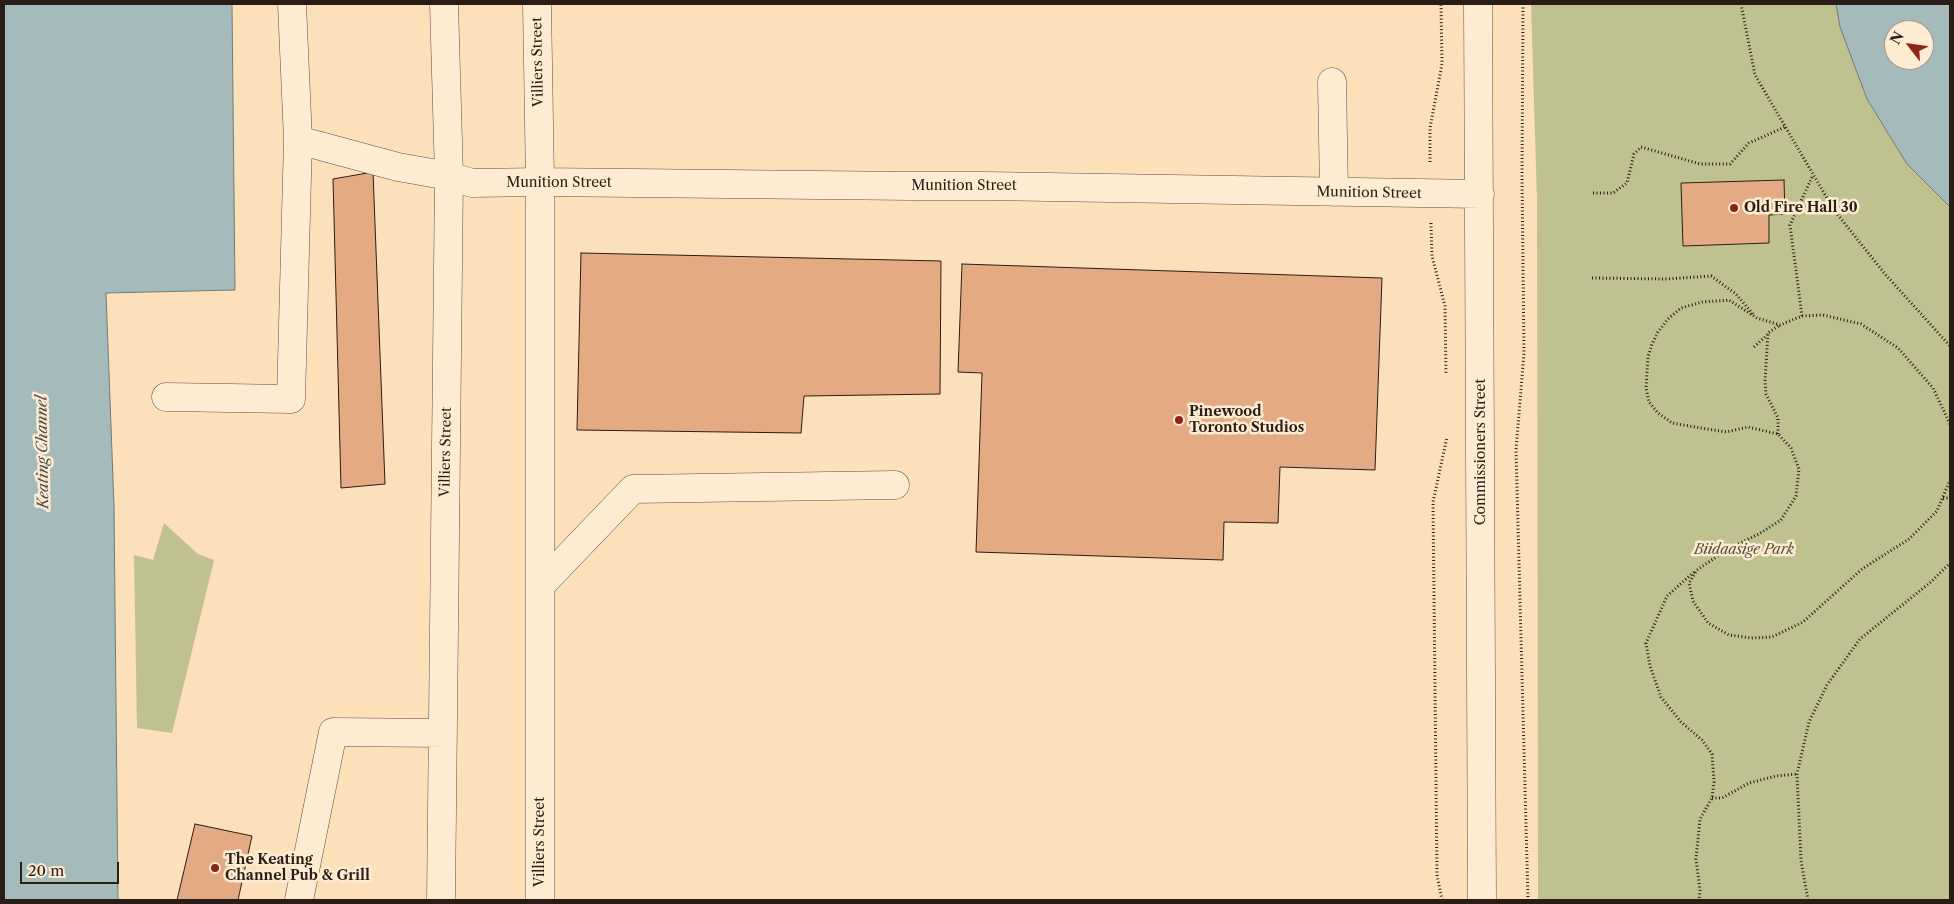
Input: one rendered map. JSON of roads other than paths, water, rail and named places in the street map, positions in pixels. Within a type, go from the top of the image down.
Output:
[{"type":"street","points":[[166,397],[291,399],[298,140],[292,4]]},
{"type":"street","name":"Villiers Street","points":[[441,900],[449,176],[444,4]]},
{"type":"street","name":"Villiers Street","points":[[537,4],[540,182],[540,900]]},
{"type":"street","name":"Commissioners Street","points":[[1478,4],[1482,900]]},
{"type":"street","points":[[1332,82],[1334,192]]},
{"type":"street","name":"Munition Street","points":[[298,140],[398,167],[449,176],[472,183],[986,186],[1480,194]]},
{"type":"street","points":[[540,586],[633,489],[895,485]]},
{"type":"street","points":[[298,900],[333,732],[443,733]]},
{"type":"water","name":"Keating Channel","points":[[4,4],[232,4],[235,290],[106,293],[114,506],[118,900],[4,900]]},
{"type":"water","points":[[1836,4],[1950,4],[1950,207],[1907,164],[1867,99],[1840,27]]},
{"type":"place","name":"Old Fire Hall 30","points":[[1734,208]]},
{"type":"place","name":"Pinewood Toronto Studios","points":[[1179,420]]},
{"type":"place","name":"The Keating Channel Pub & Grill","points":[[215,868]]},
{"type":"park label","name":"Biidaasige Park","points":[[1744,550]]}]
